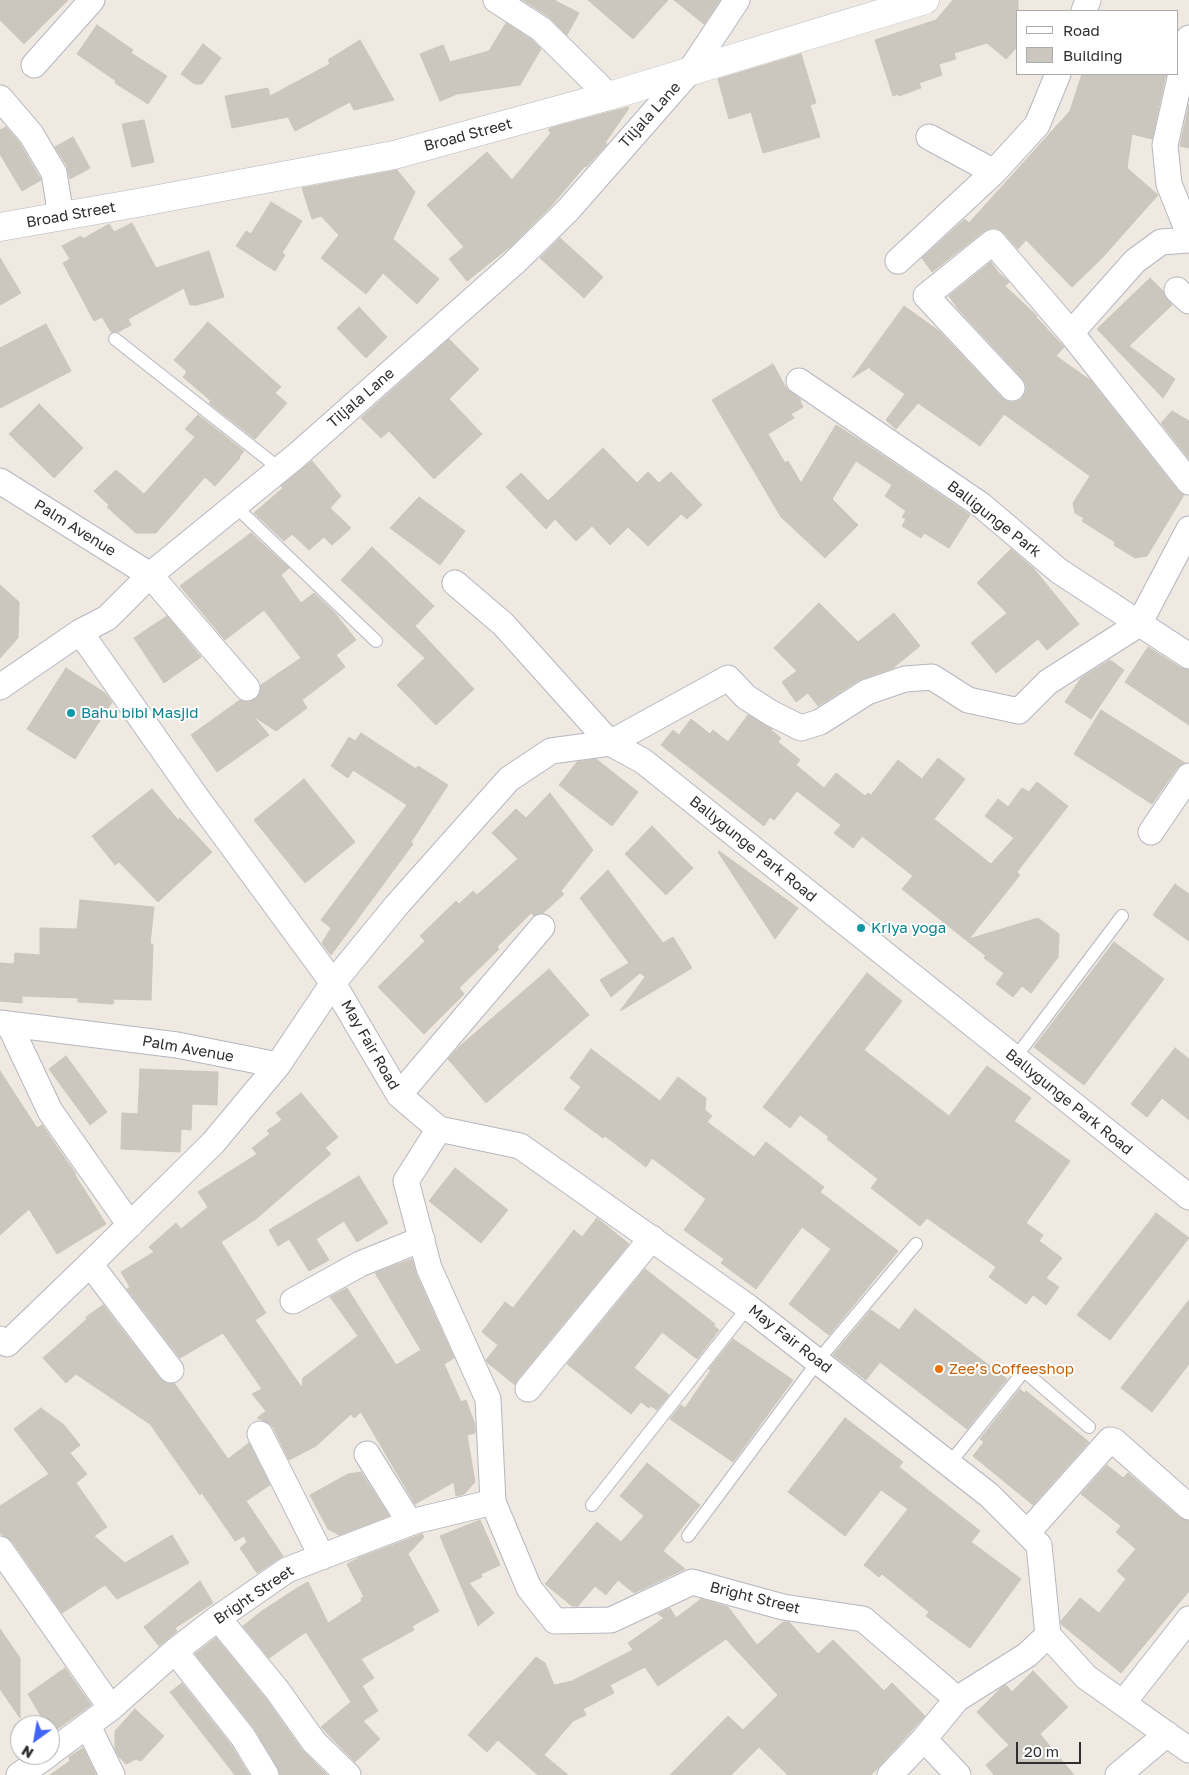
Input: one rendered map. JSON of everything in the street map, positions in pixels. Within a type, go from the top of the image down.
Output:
[{"type":"street","points":[[34,65],[92,0]]},
{"type":"street","points":[[496,0],[541,29],[609,96]]},
{"type":"street","name":"Tiljala Lane","points":[[0,687],[80,632],[107,618],[150,575],[280,469],[514,263],[568,210],[690,71],[737,0]]},
{"type":"street","name":"Broad Street","points":[[0,227],[394,155],[609,96],[925,0]]},
{"type":"street","points":[[1189,38],[1166,145],[1170,184],[1189,234]]},
{"type":"street","points":[[898,261],[994,172],[1037,125],[1058,75]]},
{"type":"street","points":[[0,98],[31,134],[54,173],[62,216]]},
{"type":"street","points":[[929,137],[994,172]]},
{"type":"street","points":[[1071,333],[1135,261],[1161,242],[1189,240]]},
{"type":"street","points":[[1012,388],[926,296],[993,242],[1071,333],[1189,482]]},
{"type":"street","name":"Balligunge Park","points":[[799,381],[981,505],[1059,571],[1189,656]]},
{"type":"street","name":"Palm Avenue","points":[[0,481],[150,575],[247,688]]},
{"type":"street","points":[[0,1339],[7,1344],[213,1143],[278,1065],[333,983],[396,906],[509,779],[551,751],[610,743],[728,678],[746,697],[771,713],[801,728],[820,722],[867,692],[905,679],[932,677],[968,700],[1019,711],[1048,682],[1139,624],[1189,528]]},
{"type":"street","name":"Ballygunge Park Road","points":[[455,583],[503,624],[610,743],[643,761],[1189,1197]]},
{"type":"street","name":"May Fair Road","points":[[80,632],[197,798],[333,983],[399,1095],[439,1129],[520,1146],[748,1307],[990,1495],[1039,1545],[1048,1634]]},
{"type":"street","points":[[1151,832],[1189,776]]},
{"type":"street","points":[[399,1095],[542,927]]},
{"type":"street","points":[[5,1024],[50,1111],[130,1225]]},
{"type":"street","name":"Palm Avenue","points":[[5,1024],[177,1045],[278,1065]]},
{"type":"street","name":"Bright Street","points":[[439,1129],[406,1181],[429,1268],[488,1399],[493,1502],[529,1588],[555,1621],[611,1620],[692,1582],[783,1607],[863,1619],[957,1699]]},
{"type":"street","points":[[528,1389],[652,1238]]},
{"type":"street","points":[[293,1301],[360,1264],[422,1239]]},
{"type":"street","points":[[90,1264],[171,1370]]},
{"type":"street","points":[[260,1434],[322,1557]]},
{"type":"street","points":[[1027,1532],[1110,1440],[1114,1441],[1189,1506]]},
{"type":"street","points":[[366,1454],[410,1523]]},
{"type":"street","name":"Bright Street","points":[[60,1746],[111,1708],[175,1651],[218,1618],[287,1570],[410,1523],[493,1502]]},
{"type":"street","points":[[0,1549],[111,1708]]},
{"type":"street","points":[[218,1618],[277,1690],[314,1742],[348,1775]]},
{"type":"street","points":[[1124,1703],[1189,1620]]},
{"type":"street","points":[[890,1775],[924,1740],[957,1699],[1027,1655],[1048,1634],[1086,1677],[1189,1750]]},
{"type":"street","points":[[175,1651],[243,1737],[266,1775]]},
{"type":"street","points":[[88,1726],[112,1775]]},
{"type":"street","points":[[1118,1775],[1167,1734]]},
{"type":"street","points":[[924,1740],[958,1775]]},
{"type":"street","name":"Bright Street","points":[[20,1775],[34,1765]]},
{"type":"lane","points":[[115,339],[280,469]]},
{"type":"lane","points":[[234,505],[376,641]]},
{"type":"lane","points":[[1015,1058],[1122,916]]},
{"type":"lane","points":[[688,1536],[818,1361],[916,1244]]},
{"type":"lane","points":[[592,1505],[748,1307]]},
{"type":"lane","points":[[949,1464],[1024,1371],[1089,1427]]},
{"type":"building","points":[[0,0],[68,0],[24,44],[0,20]]},
{"type":"building","points":[[523,0],[554,0],[579,13],[567,35],[549,17]]},
{"type":"building","points":[[588,0],[668,0],[633,39]]},
{"type":"building","points":[[674,0],[720,0],[704,24]]},
{"type":"building","points":[[953,0],[1018,0],[1018,10],[1016,10],[1016,48],[1006,59],[987,43],[954,53],[956,59],[939,64],[942,75],[919,83],[921,88],[899,96],[898,94],[893,96],[875,40],[936,20]]},
{"type":"building","points":[[506,23],[532,40],[541,49],[520,85],[457,94],[440,101],[420,54],[443,45],[450,62],[489,51]]},
{"type":"building","points":[[97,25],[133,50],[131,53],[167,76],[148,104],[115,83],[116,81],[77,54]]},
{"type":"building","points":[[360,40],[394,100],[354,110],[350,102],[295,131],[288,117],[232,128],[225,96],[268,88],[270,96],[330,64],[328,60]]},
{"type":"building","points":[[203,44],[221,58],[202,84],[195,84],[181,74]]},
{"type":"building","points":[[801,54],[816,103],[810,105],[820,137],[763,153],[751,112],[729,119],[718,79]]},
{"type":"building","points":[[1082,75],[1166,75],[1152,139],[1132,134],[1127,168],[1158,195],[1102,258],[1072,287],[1026,240],[1018,249],[997,228],[990,228],[984,231],[932,272],[922,258],[965,219],[969,223],[1070,111]]},
{"type":"building","points":[[1189,104],[1189,148],[1180,146]]},
{"type":"building","points":[[628,107],[605,143],[607,144],[585,166],[552,205],[511,246],[467,281],[449,259],[464,247],[427,205],[487,152],[512,180],[551,133],[548,130],[550,128]]},
{"type":"building","points":[[144,120],[154,162],[132,167],[122,124]]},
{"type":"building","points":[[6,127],[19,142],[41,180],[22,191],[0,154],[0,130]]},
{"type":"building","points":[[73,137],[90,168],[70,179],[67,166],[55,147]]},
{"type":"building","points":[[397,170],[415,192],[393,239],[439,279],[417,304],[383,273],[366,294],[321,258],[339,235],[321,216],[312,219],[302,188]]},
{"type":"building","points":[[271,202],[302,221],[282,253],[285,255],[275,271],[236,246],[246,231],[251,234]]},
{"type":"building","points":[[132,223],[156,268],[209,251],[224,297],[197,305],[190,305],[184,288],[128,319],[131,325],[118,332],[111,332],[102,317],[94,321],[63,263],[70,259],[62,246],[81,236],[83,239],[109,224],[114,232]]},
{"type":"building","points":[[560,238],[603,277],[584,298],[540,258]]},
{"type":"building","points":[[0,258],[21,293],[0,305]]},
{"type":"building","points":[[991,262],[1009,282],[1005,286],[1037,316],[1064,347],[1056,356],[1090,380],[1178,491],[1184,495],[1147,556],[1135,558],[1114,545],[1115,542],[1082,521],[1084,518],[1075,513],[1073,503],[1090,476],[1004,414],[980,446],[918,403],[896,429],[886,420],[905,394],[870,369],[871,366],[852,378],[904,306],[939,331],[1002,398],[1008,402],[1015,402],[1021,399],[1026,392],[1026,385],[1023,379],[958,309],[949,296]]},
{"type":"building","points":[[1150,278],[1163,291],[1172,305],[1129,346],[1175,379],[1163,398],[1097,329]]},
{"type":"building","points":[[359,307],[387,337],[366,358],[337,328]]},
{"type":"building","points":[[208,322],[281,387],[275,393],[287,403],[255,439],[209,403],[211,401],[183,377],[187,372],[174,360]]},
{"type":"building","points":[[46,324],[71,371],[0,408],[0,348]]},
{"type":"building","points":[[449,339],[479,369],[449,399],[482,434],[434,479],[389,431],[381,438],[361,418]]},
{"type":"building","points":[[773,364],[786,388],[801,400],[803,407],[791,414],[794,418],[768,434],[785,463],[788,461],[801,483],[836,425],[970,515],[949,548],[924,533],[921,538],[902,526],[906,519],[902,517],[906,511],[885,496],[892,485],[856,461],[832,499],[858,525],[825,558],[781,517],[712,400]]},
{"type":"building","points":[[39,404],[83,448],[54,478],[9,434]]},
{"type":"building","points":[[1172,411],[1189,421],[1189,459],[1161,423]]},
{"type":"building","points":[[198,415],[244,451],[215,486],[205,477],[156,533],[136,533],[107,507],[109,505],[94,491],[116,470],[144,494],[195,437],[185,429]]},
{"type":"building","points":[[603,448],[637,483],[648,472],[659,483],[671,472],[702,505],[687,519],[681,514],[648,546],[628,527],[610,545],[592,526],[576,541],[555,519],[546,529],[506,487],[521,473],[548,501]]},
{"type":"building","points":[[312,461],[341,496],[330,508],[351,528],[332,545],[324,537],[309,550],[292,534],[284,541],[254,513],[283,488],[281,486]]},
{"type":"building","points":[[419,497],[465,531],[440,565],[390,528]]},
{"type":"building","points":[[251,533],[289,568],[281,575],[301,603],[314,593],[334,612],[356,640],[336,655],[345,667],[302,700],[307,708],[276,731],[253,716],[269,735],[217,772],[191,735],[240,700],[249,702],[256,699],[260,693],[261,685],[301,658],[264,610],[225,640],[180,586]]},
{"type":"building","points":[[372,547],[434,606],[415,626],[474,689],[436,725],[397,685],[425,658],[341,580]]},
{"type":"building","points":[[1011,549],[1034,569],[1079,624],[1047,650],[1038,639],[996,673],[971,643],[1007,613],[977,583]]},
{"type":"building","points":[[0,585],[19,602],[18,638],[0,658]]},
{"type":"building","points":[[819,603],[858,642],[894,613],[920,646],[893,668],[859,680],[818,706],[808,693],[796,702],[782,682],[797,671],[774,648]]},
{"type":"building","points":[[167,616],[201,657],[164,683],[134,638]]},
{"type":"building","points":[[1148,647],[1181,668],[1189,670],[1189,725],[1125,682]]},
{"type":"building","points":[[1110,660],[1124,670],[1091,719],[1065,702],[1081,678]]},
{"type":"building","name":"Bahu bibi Masjid","points":[[66,668],[105,693],[112,702],[75,759],[27,729]]},
{"type":"building","points":[[1101,710],[1185,763],[1177,768],[1152,804],[1074,754]]},
{"type":"building","points":[[748,715],[772,729],[781,738],[778,742],[800,760],[796,765],[824,788],[836,773],[865,796],[868,793],[871,795],[898,760],[922,779],[938,758],[965,779],[934,819],[991,864],[1014,838],[985,816],[998,799],[1008,807],[1022,788],[1029,792],[1037,782],[1068,806],[1017,872],[1020,875],[969,939],[1038,918],[1059,934],[1058,957],[1031,993],[1022,986],[1013,997],[996,984],[1004,973],[984,958],[986,956],[902,889],[913,876],[862,836],[853,848],[834,833],[841,825],[797,791],[774,820],[770,817],[764,826],[661,745],[673,730],[679,735],[691,719],[710,734],[713,730],[728,742]]},
{"type":"building","points":[[361,733],[416,769],[418,766],[448,785],[411,842],[413,844],[331,955],[322,943],[331,928],[321,920],[407,805],[353,770],[348,778],[331,766],[349,737],[355,741]]},
{"type":"building","points":[[596,759],[638,792],[612,826],[559,785],[577,762]]},
{"type":"building","points":[[304,779],[355,842],[305,883],[254,820]]},
{"type":"building","points":[[152,789],[178,820],[180,818],[212,852],[158,902],[119,862],[115,865],[92,836]]},
{"type":"building","points":[[550,793],[593,850],[561,891],[564,894],[543,913],[534,916],[531,913],[497,947],[499,949],[459,988],[464,994],[424,1034],[378,987],[425,941],[420,936],[456,901],[459,904],[473,891],[477,895],[518,859],[492,833],[516,809],[526,818]]},
{"type":"building","points":[[652,826],[693,868],[666,895],[625,854]]},
{"type":"building","points":[[718,852],[798,908],[775,939]]},
{"type":"building","points":[[608,870],[663,943],[673,937],[692,968],[620,1011],[645,977],[640,973],[611,997],[600,980],[629,963],[580,898]]},
{"type":"building","points":[[1175,884],[1189,894],[1189,941],[1153,915]]},
{"type":"building","points":[[80,900],[154,907],[150,944],[153,944],[151,1000],[114,999],[113,1004],[78,1002],[78,998],[22,996],[22,1003],[0,1001],[0,963],[14,964],[15,953],[40,955],[40,928],[77,929]]},
{"type":"building","points":[[1114,942],[1164,979],[1084,1085],[1034,1047]]},
{"type":"building","points":[[549,969],[589,1015],[486,1103],[448,1059],[460,1046]]},
{"type":"building","points":[[867,973],[902,1001],[864,1050],[949,1116],[987,1066],[1031,1098],[1014,1121],[1070,1161],[1026,1223],[1043,1235],[1039,1241],[1062,1258],[1046,1278],[1059,1287],[1046,1305],[1033,1295],[1026,1304],[989,1277],[996,1267],[927,1218],[920,1226],[871,1188],[878,1179],[800,1115],[790,1128],[763,1107]]},
{"type":"building","points":[[1175,1048],[1189,1059],[1189,1120],[1162,1098],[1147,1117],[1131,1104]]},
{"type":"building","points":[[591,1049],[660,1101],[678,1077],[706,1098],[705,1110],[712,1116],[707,1122],[754,1157],[766,1142],[824,1187],[820,1192],[898,1251],[829,1335],[789,1304],[831,1249],[802,1227],[756,1289],[721,1263],[724,1259],[684,1230],[706,1199],[652,1158],[646,1167],[605,1136],[603,1138],[564,1109],[581,1087],[570,1078]]},
{"type":"building","points":[[66,1056],[107,1112],[90,1125],[49,1069]]},
{"type":"building","points":[[140,1069],[218,1072],[217,1105],[192,1104],[191,1130],[181,1129],[180,1152],[121,1149],[122,1113],[138,1114]]},
{"type":"building","points":[[0,1071],[37,1128],[42,1125],[76,1174],[106,1224],[57,1254],[29,1209],[0,1235]]},
{"type":"building","points":[[301,1093],[338,1137],[325,1148],[331,1154],[256,1219],[221,1242],[266,1313],[255,1320],[302,1388],[303,1378],[358,1336],[330,1297],[347,1288],[396,1365],[421,1350],[375,1273],[412,1259],[416,1274],[454,1358],[444,1364],[461,1402],[466,1400],[475,1425],[475,1433],[467,1435],[475,1482],[464,1494],[456,1496],[454,1482],[415,1504],[361,1412],[354,1418],[351,1414],[316,1446],[289,1460],[273,1427],[257,1418],[266,1411],[252,1394],[262,1389],[223,1333],[180,1358],[127,1289],[130,1287],[121,1272],[154,1252],[149,1247],[176,1223],[181,1229],[208,1207],[198,1192],[257,1154],[252,1148],[270,1134],[267,1131],[282,1120],[276,1113]]},
{"type":"building","points":[[455,1168],[508,1210],[481,1243],[429,1201]]},
{"type":"building","points":[[359,1176],[388,1223],[357,1242],[344,1221],[316,1239],[329,1260],[309,1271],[289,1239],[278,1246],[269,1230]]},
{"type":"building","points":[[1156,1213],[1189,1238],[1110,1340],[1077,1315]]},
{"type":"building","points":[[597,1218],[629,1244],[517,1380],[515,1385],[486,1360],[498,1345],[482,1332],[505,1302],[513,1308],[574,1230],[582,1237]]},
{"type":"building","points":[[645,1269],[715,1324],[714,1326],[719,1330],[697,1359],[662,1332],[634,1368],[669,1395],[657,1410],[651,1406],[649,1408],[641,1402],[631,1414],[567,1364]]},
{"type":"building","points":[[1189,1300],[1189,1364],[1152,1412],[1121,1388]]},
{"type":"building","points":[[103,1305],[160,1379],[166,1383],[175,1384],[228,1459],[249,1443],[270,1485],[246,1501],[283,1556],[257,1573],[240,1548],[247,1542],[244,1536],[235,1541],[202,1493],[200,1495],[150,1424],[76,1374],[66,1383],[43,1358],[87,1319],[86,1317]]},
{"type":"building","points":[[915,1309],[1007,1379],[967,1429],[880,1362],[866,1380],[833,1355],[871,1310],[899,1330]]},
{"type":"building","points":[[733,1339],[793,1380],[733,1462],[670,1419],[681,1405],[685,1408],[711,1370],[709,1369]]},
{"type":"building","points":[[1020,1389],[1024,1393],[1026,1391],[1089,1442],[1033,1505],[973,1456],[984,1442],[980,1439]]},
{"type":"building","points":[[41,1408],[64,1425],[80,1445],[70,1453],[87,1474],[76,1483],[107,1527],[94,1536],[125,1563],[172,1535],[189,1563],[117,1599],[105,1585],[62,1613],[12,1541],[0,1533],[0,1506],[49,1474],[14,1429]]},
{"type":"building","points":[[845,1418],[903,1462],[899,1467],[980,1531],[971,1542],[1021,1579],[970,1648],[926,1616],[929,1612],[882,1574],[879,1577],[864,1565],[908,1509],[881,1490],[845,1536],[788,1492]]},
{"type":"building","points":[[647,1463],[700,1505],[663,1551],[685,1569],[634,1593],[618,1580],[606,1595],[595,1586],[578,1606],[572,1606],[545,1584],[597,1522],[621,1542],[644,1516],[620,1496]]},
{"type":"building","points":[[1107,1465],[1123,1478],[1128,1473],[1180,1518],[1189,1521],[1189,1591],[1121,1673],[1061,1624],[1061,1621],[1080,1598],[1099,1613],[1126,1579],[1117,1571],[1136,1549],[1116,1532],[1121,1526],[1081,1494]]},
{"type":"building","points":[[361,1472],[389,1516],[339,1535],[328,1529],[310,1495],[348,1474]]},
{"type":"building","points":[[480,1520],[500,1565],[481,1574],[482,1577],[469,1583],[494,1613],[478,1626],[440,1536]]},
{"type":"building","points":[[422,1534],[424,1537],[408,1554],[439,1611],[412,1626],[414,1630],[361,1659],[374,1678],[362,1686],[378,1711],[363,1721],[380,1739],[355,1762],[321,1727],[351,1702],[306,1632],[269,1658],[243,1626],[262,1611],[308,1582],[328,1623],[362,1601],[361,1598],[364,1597],[347,1564]]},
{"type":"building","points":[[200,1581],[213,1603],[175,1628],[177,1631],[159,1646],[144,1627]]},
{"type":"building","points":[[701,1599],[728,1607],[757,1645],[783,1622],[789,1622],[818,1654],[833,1640],[884,1691],[892,1683],[925,1716],[871,1775],[788,1775],[759,1747],[731,1775],[670,1775],[728,1716],[743,1730],[778,1695],[726,1639],[658,1686],[645,1667],[610,1685],[614,1693],[583,1709],[586,1715],[573,1721],[544,1755],[568,1775],[538,1775],[498,1740],[487,1752],[468,1735],[536,1657],[545,1663],[554,1685],[572,1681],[633,1650],[628,1643],[664,1618],[658,1614],[670,1608],[676,1618]]},
{"type":"building","points":[[0,1629],[20,1658],[20,1715],[18,1715],[0,1689]]},
{"type":"building","points":[[216,1638],[266,1699],[302,1750],[327,1775],[280,1775],[278,1768],[254,1728],[195,1654]]},
{"type":"building","points":[[65,1668],[91,1705],[60,1727],[60,1715],[40,1715],[28,1694]]},
{"type":"building","points":[[1033,1671],[1068,1707],[1040,1734],[1074,1775],[994,1775],[986,1765],[1009,1745],[977,1712],[1001,1688],[1006,1685],[1012,1692]]},
{"type":"building","points":[[182,1683],[231,1745],[249,1775],[235,1775],[170,1692]]},
{"type":"building","points":[[135,1709],[164,1736],[141,1761],[136,1759],[126,1764],[119,1757],[115,1749],[115,1731]]},
{"type":"building","points":[[83,1748],[96,1775],[50,1775],[70,1761],[69,1757]]},
{"type":"place","name":"Bahu bibi Masjid","points":[[71,713]]},
{"type":"place","name":"Kriya yoga","points":[[861,928]]},
{"type":"place","name":"Zee’s Coffeeshop","points":[[939,1369]]}]
